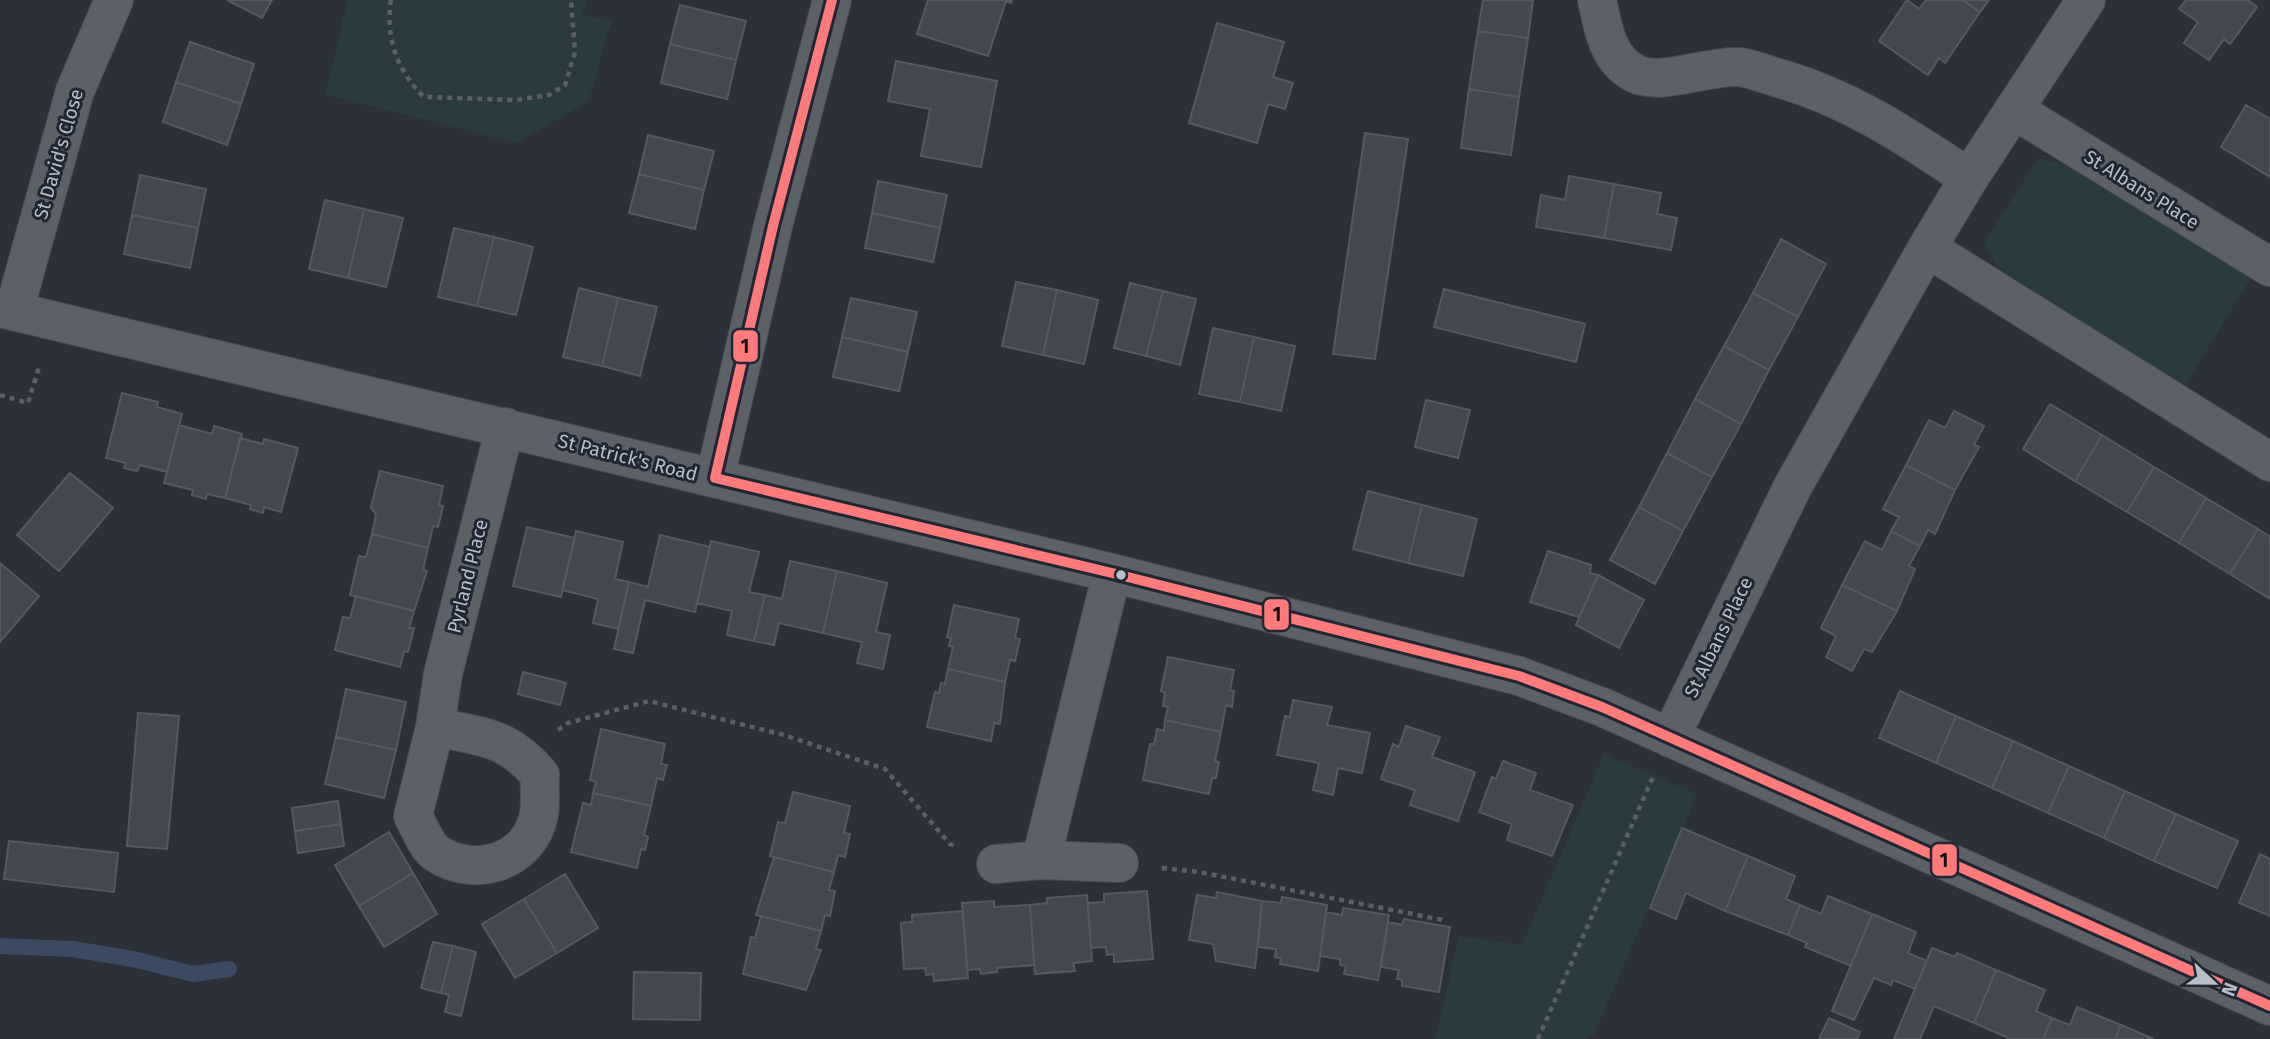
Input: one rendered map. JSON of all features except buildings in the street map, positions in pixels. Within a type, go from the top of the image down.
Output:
[{"type":"street","name":"St David's Close","points":[[7,309],[75,91],[114,0]]},
{"type":"street","points":[[715,478],[772,226],[832,0]]},
{"type":"street","points":[[1597,0],[1603,31],[1616,60],[1634,73],[1651,80],[1694,71],[1740,67],[1816,88],[1881,120],[1969,178]]},
{"type":"street","name":"St Albans Place","points":[[1670,738],[1792,488],[1927,248],[1969,178],[2086,0]]},
{"type":"street","name":"St Albans Place","points":[[2014,110],[2270,267]]},
{"type":"street","points":[[1927,248],[2270,461]]},
{"type":"street","name":"St Patrick's Road","points":[[7,309],[1112,573],[1519,676],[1602,707],[2270,1006]]},
{"type":"street","name":"Pyrland Place","points":[[505,426],[443,674],[435,727],[413,816],[434,852],[460,863],[493,866],[523,848],[539,816],[540,775],[522,754]]},
{"type":"street","points":[[1041,860],[1112,573]]},
{"type":"street","points":[[435,727],[497,740],[522,754]]},
{"type":"street","points":[[996,864],[1041,860],[1119,863]]},
{"type":"path","points":[[391,0],[388,20],[394,51],[405,79],[424,97],[515,100],[549,95],[565,85],[575,52],[571,0]]},
{"type":"path","points":[[0,395],[28,403],[53,320]]},
{"type":"path","points":[[522,754],[568,723],[649,701],[785,735],[885,769],[950,844],[996,864]]},
{"type":"path","points":[[1538,1039],[1670,738]]},
{"type":"path","points":[[1119,863],[1199,872],[1443,920]]},
{"type":"shaded area","points":[[348,0],[586,0],[582,14],[613,21],[608,30],[589,101],[516,143],[325,95]]},
{"type":"shaded area","points":[[2038,158],[2060,163],[2077,172],[2252,276],[2184,387],[1998,268],[1984,243]]},
{"type":"shaded area","points":[[1604,754],[1697,794],[1594,1035],[1585,1039],[1435,1039],[1459,936],[1522,945]]},
{"type":"waterway","points":[[0,946],[73,949],[133,959],[193,974],[229,969]]},
{"type":"transit line","name":"1","points":[[832,0],[773,226],[715,478],[1112,573],[1519,676],[1602,707],[2270,1006]]}]
